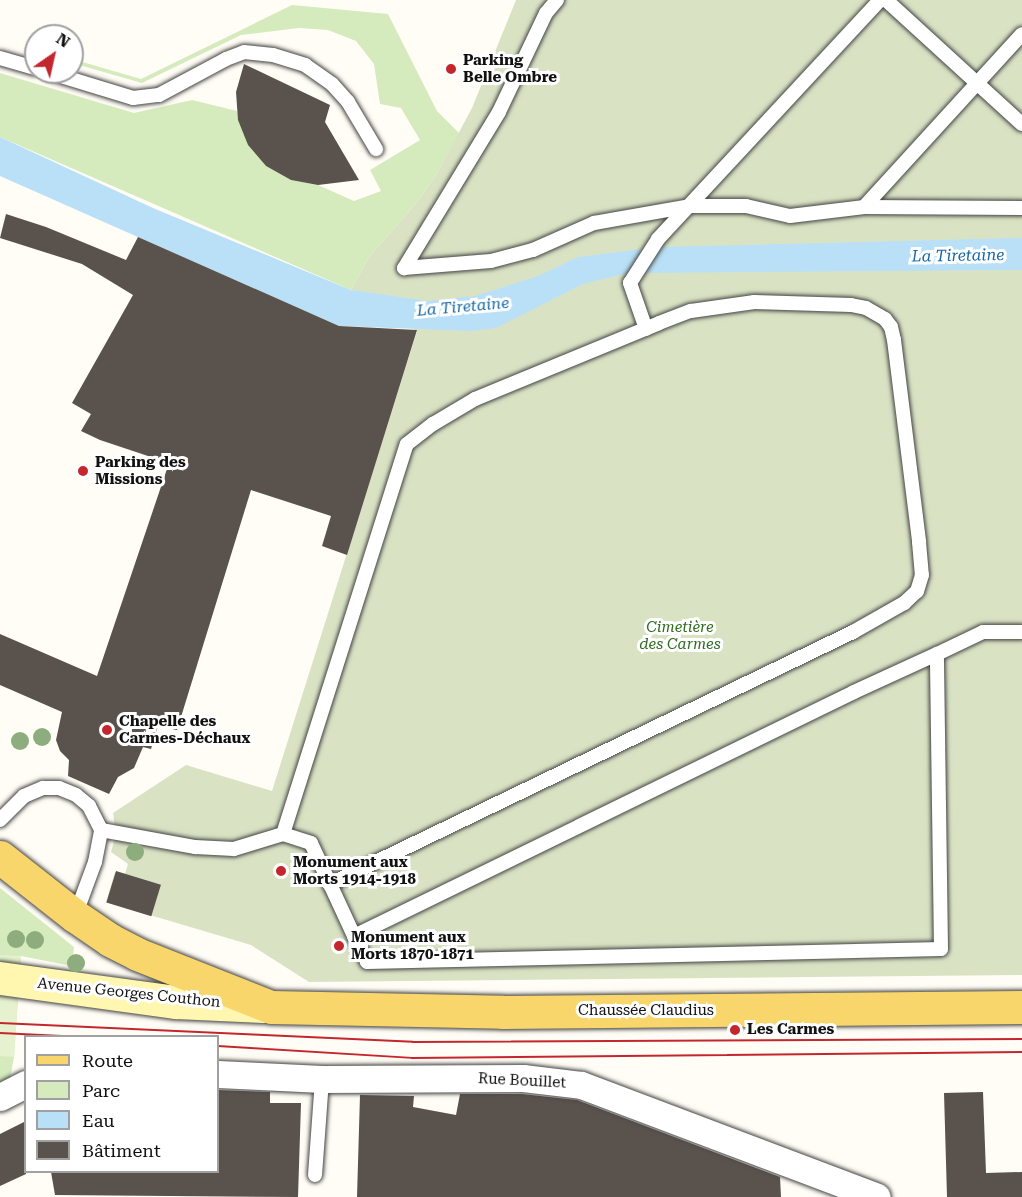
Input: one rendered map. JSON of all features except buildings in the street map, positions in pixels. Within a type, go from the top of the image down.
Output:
[{"type":"main road","name":"Chaussée Claudius","points":[[0,857],[75,916],[137,954],[271,1006],[503,1012],[1022,1007]]},
{"type":"main road","name":"Avenue Georges Couthon","points":[[12,980],[176,1002],[271,1006]]},
{"type":"street","name":"Rue Bouillet","points":[[219,1074],[322,1078],[523,1078],[581,1085],[877,1197]]},
{"type":"street","points":[[0,1097],[24,1085]]},
{"type":"lane","points":[[557,0],[546,13],[499,112],[404,267],[491,261],[534,250],[594,223],[690,206],[746,206],[790,216],[864,207],[1022,208]]},
{"type":"lane","points":[[645,329],[630,288],[632,279],[658,239],[880,0]]},
{"type":"lane","points":[[886,0],[1022,124]]},
{"type":"lane","points":[[864,207],[1022,34]]},
{"type":"lane","points":[[84,83],[133,98],[159,95],[226,59],[244,52],[273,55],[305,65],[332,84],[348,102],[376,149]]},
{"type":"lane","points":[[0,58],[24,65]]},
{"type":"lane","points":[[283,834],[407,444],[433,424],[475,399],[691,311],[754,302],[851,305],[872,310],[885,319],[891,327],[894,340],[918,534],[922,575],[916,591],[904,603],[853,632],[330,884]]},
{"type":"lane","points":[[354,936],[854,692],[983,632],[1022,632]]},
{"type":"lane","points":[[101,830],[195,847],[234,849],[283,834],[310,843],[368,962],[941,949],[937,654]]},
{"type":"lane","points":[[0,820],[24,796],[43,788],[59,788],[76,795],[89,806],[101,830],[95,862],[75,916]]},
{"type":"lane","points":[[315,1175],[322,1078]]},
{"type":"green space","name":"Cimetière des Carmes","points":[[516,0],[1022,0],[1022,975],[309,982],[251,945],[106,902],[115,872],[125,874],[128,864],[111,852],[116,834],[113,813],[186,765],[272,791],[417,331],[351,290],[369,257],[417,202],[436,175],[472,108]]},
{"type":"green space","points":[[292,5],[388,14],[437,111],[459,133],[436,175],[417,202],[369,257],[351,290],[0,137],[0,73],[24,80],[24,84],[37,84],[134,113],[192,100],[237,111],[248,145],[266,166],[291,180],[318,185],[354,201],[381,191],[370,170],[420,140],[401,108],[380,104],[374,64],[356,41],[328,30],[299,28],[241,35],[142,83],[84,66],[84,62],[141,79]]},
{"type":"green space","points":[[0,888],[74,947],[72,966],[21,956],[14,1057],[10,1079],[0,1084]]},
{"type":"green space","points":[[0,955],[21,956],[14,1057],[0,1056]]},
{"type":"water","name":"La Tiretaine","points":[[0,137],[153,208],[351,290],[428,301],[475,296],[538,276],[578,257],[659,247],[1022,238],[1022,270],[628,273],[583,284],[496,328],[471,331],[339,326],[0,176]]},
{"type":"tram line","points":[[0,1023],[413,1042],[1022,1039]]},
{"type":"tram line","points":[[0,1033],[41,1035]]},
{"type":"tram line","points":[[219,1046],[412,1058],[1022,1052]]},
{"type":"place","name":"Parking Belle Ombre","points":[[451,69]]},
{"type":"place","name":"Parking des Missions","points":[[83,471]]},
{"type":"place","name":"Chapelle des Carmes-Déchaux","points":[[107,730]]},
{"type":"place","name":"Monument aux Morts 1914-1918","points":[[281,871]]},
{"type":"place","name":"Monument aux Morts 1870-1871","points":[[339,946]]},
{"type":"place","name":"Les Carmes","points":[[735,1030]]}]
